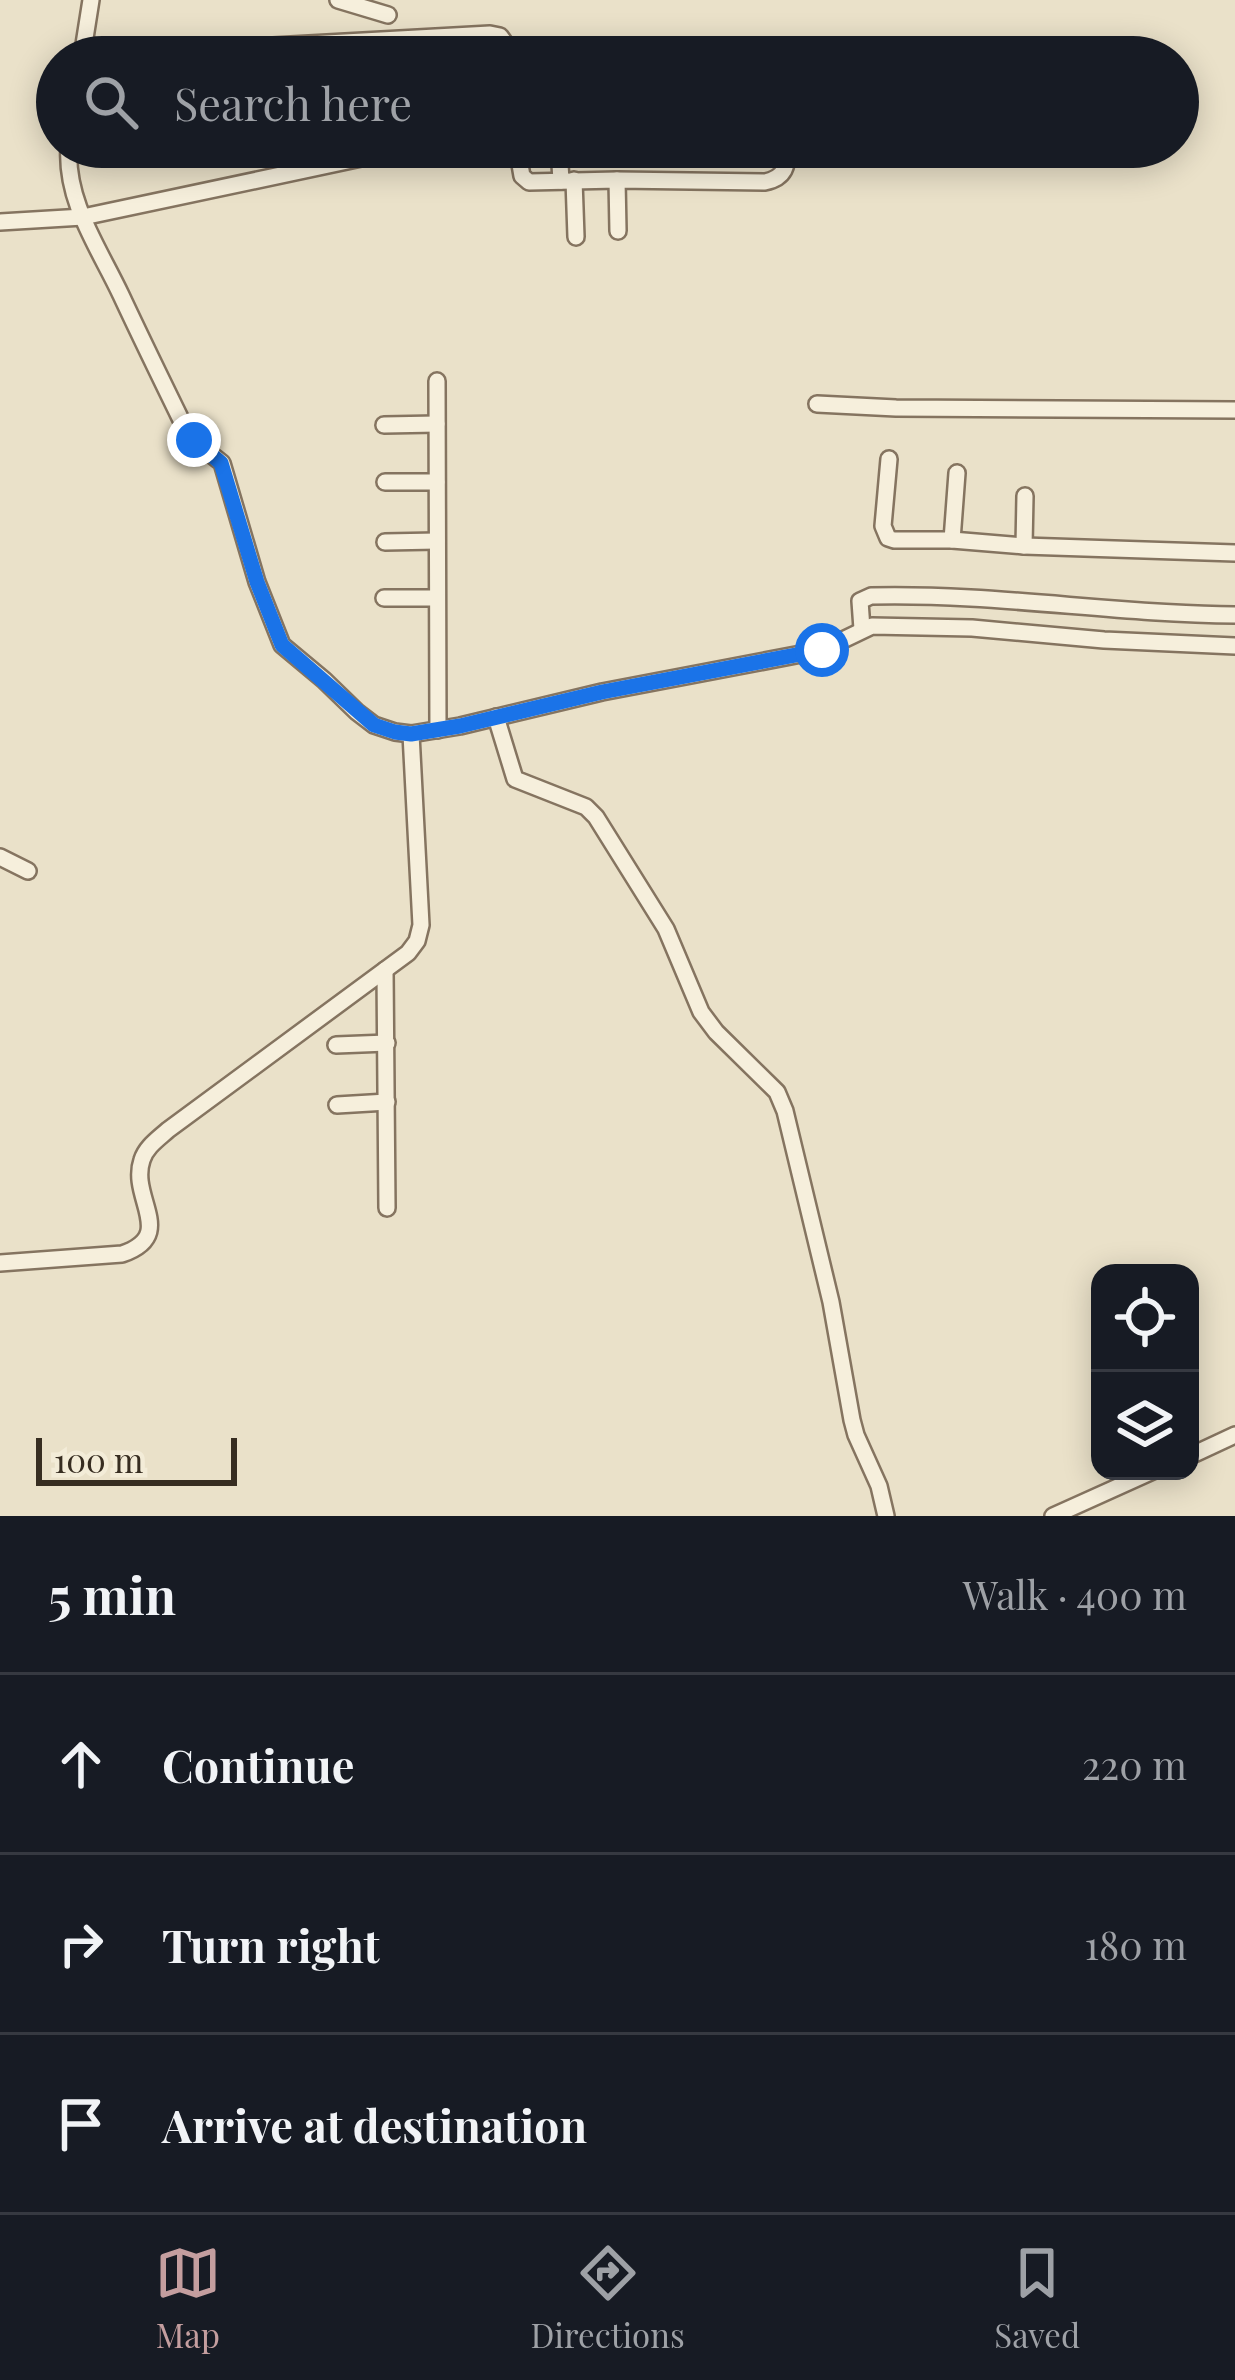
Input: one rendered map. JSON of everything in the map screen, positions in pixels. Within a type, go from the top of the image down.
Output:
[{"type":"street","points":[[85,36],[91,0]]},
{"type":"street","points":[[338,0],[390,7],[381,36]]},
{"type":"street","points":[[459,36],[500,36]]},
{"type":"street","points":[[70,168],[74,199],[137,335],[186,430],[221,463],[257,582],[282,645],[374,725],[411,734],[437,730],[602,692],[822,650],[862,629],[880,626],[1235,646]]},
{"type":"street","points":[[0,222],[83,217],[312,168]]},
{"type":"street","points":[[522,168],[525,181],[774,180],[786,168]]},
{"type":"street","points":[[564,168],[576,237]]},
{"type":"street","points":[[617,180],[618,231]]},
{"type":"street","points":[[437,381],[437,730]]},
{"type":"street","points":[[817,404],[1235,410]]},
{"type":"street","points":[[384,425],[437,424]]},
{"type":"street","points":[[890,459],[883,526],[888,538],[1235,553]]},
{"type":"street","points":[[952,540],[956,473]]},
{"type":"street","points":[[385,482],[437,482]]},
{"type":"street","points":[[1024,546],[1025,496]]},
{"type":"street","points":[[385,542],[437,541]]},
{"type":"street","points":[[862,629],[860,601],[871,596],[963,596],[1235,615]]},
{"type":"street","points":[[383,598],[437,598]]},
{"type":"street","points":[[496,717],[514,778],[586,806],[596,817],[666,928],[701,1012],[777,1092],[794,1143],[831,1302],[856,1436],[879,1486],[886,1516]]},
{"type":"street","points":[[0,1263],[137,1249],[151,1228],[139,1177],[148,1148],[408,953],[421,925],[411,734]]},
{"type":"street","points":[[0,857],[28,871]]},
{"type":"street","points":[[386,970],[388,1208]]},
{"type":"street","points":[[336,1046],[387,1043]]},
{"type":"street","points":[[338,1105],[387,1102]]},
{"type":"street","points":[[1199,1452],[1235,1436]]},
{"type":"street","points":[[1053,1516],[1133,1480]]},
{"type":"route","points":[[194,440],[221,463],[257,582],[282,645],[374,725],[411,734],[460,726],[602,692],[822,650]]}]
